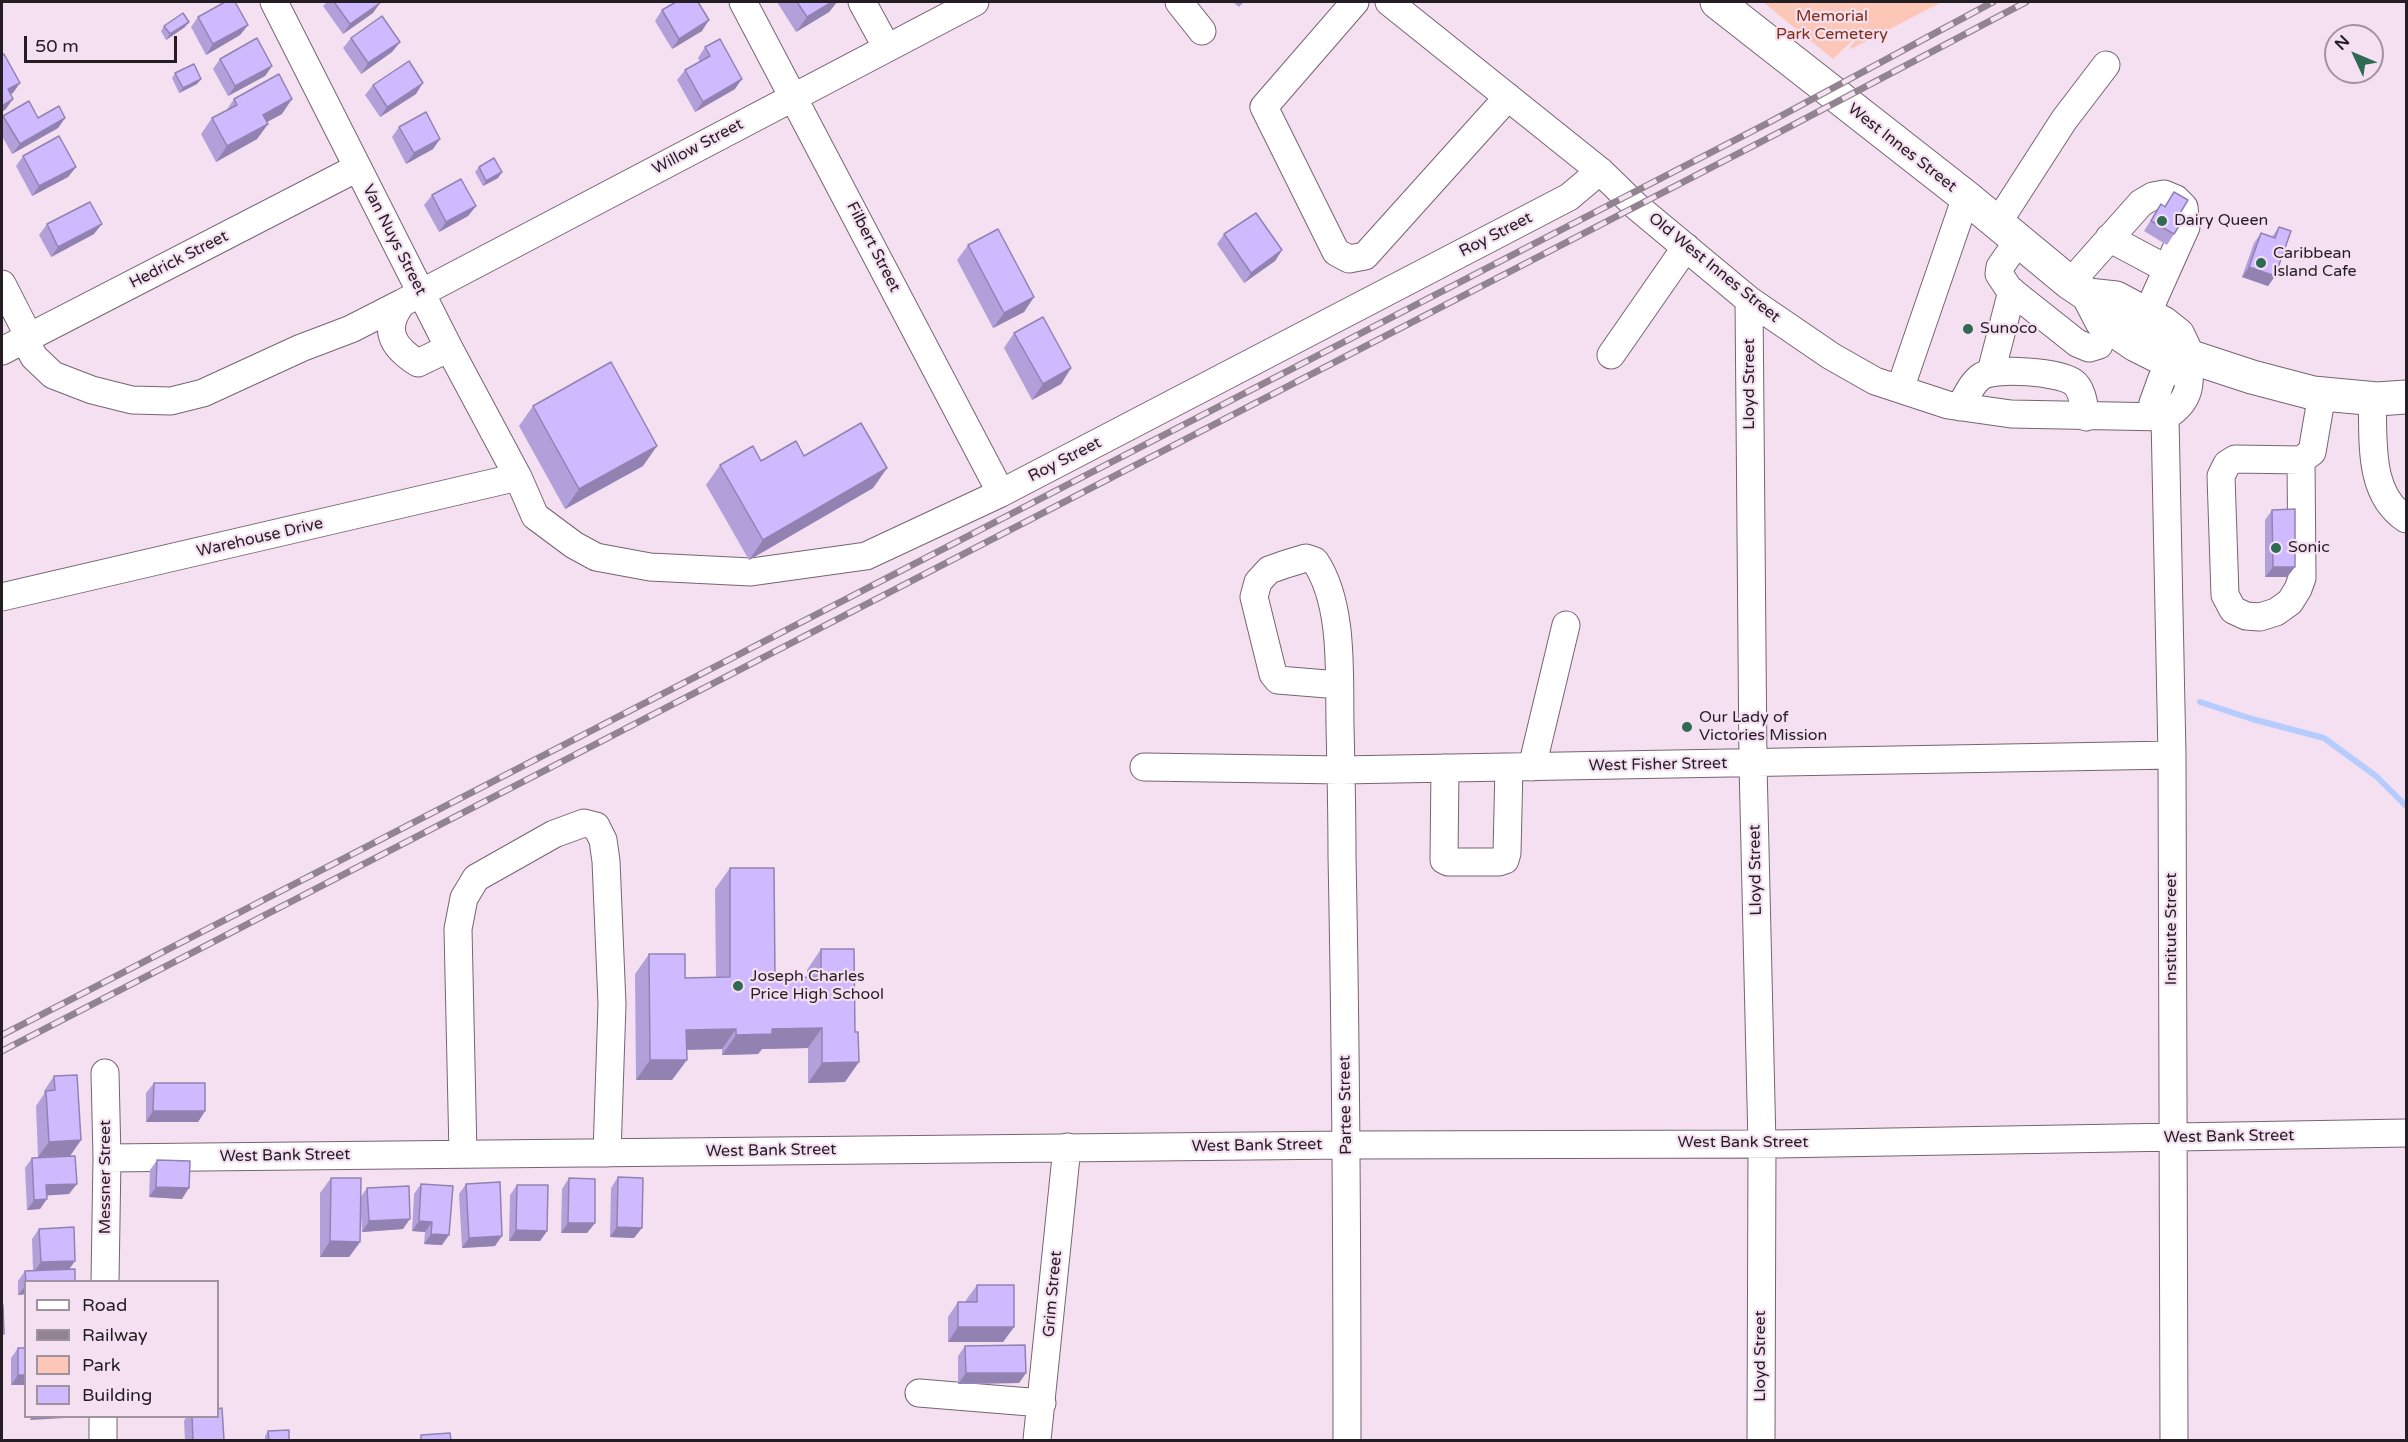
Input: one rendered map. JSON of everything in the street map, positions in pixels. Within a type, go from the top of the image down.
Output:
[{"type":"main road","name":"West Innes Street","points":[[1717,2],[1966,197],[2007,233],[2079,289],[2102,322],[2105,337],[2158,356],[2188,357],[2252,377],[2322,394],[2397,392]]},
{"type":"main road","points":[[2079,289],[2116,298],[2147,314],[2178,335],[2188,357]]},
{"type":"street","name":"Van Nuys Street","points":[[274,2],[357,168],[411,298],[449,348],[518,477]]},
{"type":"street","name":"Filbert Street","points":[[743,2],[1000,493]]},
{"type":"street","points":[[862,2],[887,48]]},
{"type":"street","name":"Willow Street","points":[[2,284],[18,343],[53,375],[92,390],[132,400],[171,401],[203,393],[301,348],[351,329],[975,2]]},
{"type":"street","points":[[1179,2],[1202,31]]},
{"type":"street","points":[[1355,2],[1264,107],[1336,252],[1349,259],[1365,256],[1508,97]]},
{"type":"street","name":"Old West Innes Street","points":[[1389,2],[1600,171],[1636,206],[1749,300],[1831,356],[1875,381],[1948,405],[2011,414],[2165,417]]},
{"type":"street","points":[[2105,337],[2089,348],[2077,343],[2012,291],[2002,280],[2000,267],[2007,233],[2064,120],[2106,66]]},
{"type":"street","name":"Hedrick Street","points":[[18,343],[357,168]]},
{"type":"street","name":"Roy Street","points":[[518,477],[535,516],[573,545],[596,557],[650,567],[751,572],[866,555],[1000,493],[1569,197],[1600,171]]},
{"type":"street","points":[[2079,289],[2109,238],[2141,203],[2153,196],[2164,194],[2176,199],[2184,207],[2186,226],[2147,314]]},
{"type":"street","points":[[1900,389],[1966,197]]},
{"type":"street","points":[[2109,238],[2167,269]]},
{"type":"street","points":[[1611,355],[1686,247]]},
{"type":"street","points":[[1991,372],[2012,291]]},
{"type":"street","points":[[411,298],[392,316],[391,329],[396,345],[418,363],[449,348]]},
{"type":"street","name":"Lloyd Street","points":[[1749,300],[1753,764],[1762,1144],[1761,1440]]},
{"type":"street","points":[[2073,382],[2105,337]]},
{"type":"street","name":"Institute Street","points":[[2174,1440],[2172,755],[2165,417],[2153,403],[2162,378],[2188,357]]},
{"type":"street","points":[[1960,407],[1980,376],[1991,372],[2042,374],[2073,382],[2078,387],[2086,417]]},
{"type":"street","points":[[2397,392],[2378,481],[2385,499],[2406,519]]},
{"type":"street","points":[[2301,460],[2302,578],[2290,602],[2276,612],[2260,617],[2246,616],[2233,610],[2225,595],[2221,476],[2227,464],[2235,459],[2301,460],[2312,452],[2322,394]]},
{"type":"street","name":"Warehouse Drive","points":[[2,597],[518,477]]},
{"type":"street","name":"Partee Street","points":[[1339,685],[1278,680],[1273,674],[1254,597],[1258,582],[1269,570],[1306,558],[1315,561],[1324,574],[1332,603],[1339,685],[1341,770],[1347,1145],[1347,1440]]},
{"type":"street","points":[[1445,768],[1444,860],[1448,862],[1499,862],[1505,860],[1508,853],[1520,767],[1566,626]]},
{"type":"street","name":"West Fisher Street","points":[[1144,767],[1341,770],[2172,755]]},
{"type":"street","points":[[463,1154],[458,929],[464,898],[476,878],[554,834],[584,823],[596,826],[603,840],[606,861],[612,1004],[607,1153]]},
{"type":"street","name":"Messner Street","points":[[105,1073],[107,1158],[105,1280]]},
{"type":"street","name":"West Bank Street","points":[[107,1158],[1347,1145],[1762,1144],[2406,1133]]},
{"type":"street","name":"Grim Street","points":[[1037,1440],[1066,1148]]},
{"type":"street","points":[[919,1393],[1042,1403]]},
{"type":"street","points":[[103,1418],[103,1440]]},
{"type":"green space","name":"Memorial Park Cemetery","points":[[1763,2],[1942,2],[1849,50],[1858,35],[1833,59]]},
{"type":"building","points":[[225,2],[235,2],[248,25],[213,44],[198,17]]},
{"type":"building","points":[[334,2],[379,2],[380,3],[350,24]]},
{"type":"building","points":[[676,2],[698,2],[709,20],[679,39],[662,10]]},
{"type":"building","points":[[797,2],[832,2],[807,17]]},
{"type":"building","points":[[183,13],[189,22],[170,34],[164,26]]},
{"type":"building","points":[[382,16],[400,42],[368,63],[351,38]]},
{"type":"building","points":[[257,38],[272,66],[235,86],[220,59]]},
{"type":"building","points":[[720,39],[742,79],[703,102],[685,70],[710,56],[705,47]]},
{"type":"building","points":[[4,54],[20,83],[8,89],[13,99],[2,106],[2,56]]},
{"type":"building","points":[[409,61],[423,83],[387,107],[373,85]]},
{"type":"building","points":[[194,64],[201,79],[183,88],[175,73]]},
{"type":"building","points":[[279,74],[292,99],[263,115],[268,124],[227,146],[212,118],[237,105],[234,99]]},
{"type":"building","points":[[29,101],[38,118],[59,106],[65,118],[20,144],[3,116]]},
{"type":"building","points":[[426,112],[440,139],[414,153],[399,127]]},
{"type":"building","points":[[59,136],[76,167],[39,186],[23,156]]},
{"type":"building","points":[[494,158],[502,172],[486,181],[479,167]]},
{"type":"building","points":[[461,179],[476,206],[446,222],[432,195]]},
{"type":"building","points":[[2174,192],[2188,200],[2179,215],[2184,218],[2174,234],[2151,221],[2161,204],[2165,207]]},
{"type":"building","points":[[90,202],[102,224],[58,247],[47,224]]},
{"type":"building","points":[[1256,213],[1282,250],[1251,273],[1224,234]]},
{"type":"building","name":"Caribbean Island Cafe","points":[[2279,227],[2291,231],[2275,276],[2249,267],[2261,233],[2275,238]]},
{"type":"building","points":[[998,229],[1034,297],[1004,313],[968,245]]},
{"type":"building","points":[[1043,317],[1071,368],[1043,384],[1014,333]]},
{"type":"building","points":[[611,362],[657,446],[579,489],[533,406]]},
{"type":"building","points":[[861,423],[887,468],[763,540],[720,465],[753,446],[761,461],[796,441],[804,456]]},
{"type":"building","points":[[2295,509],[2295,567],[2273,567],[2272,510]]},
{"type":"building","name":"Joseph Charles Price High School","points":[[730,868],[774,868],[775,978],[821,977],[821,949],[854,949],[855,1032],[858,1032],[859,1062],[822,1063],[822,1028],[772,1029],[772,1034],[736,1035],[736,1029],[686,1030],[687,1060],[650,1060],[649,954],[685,954],[685,978],[730,977]]},
{"type":"building","points":[[77,1075],[81,1140],[49,1142],[46,1091],[55,1090],[54,1076]]},
{"type":"building","points":[[154,1083],[205,1083],[205,1111],[153,1111]]},
{"type":"building","points":[[75,1156],[77,1184],[46,1185],[47,1199],[34,1200],[32,1158]]},
{"type":"building","points":[[157,1160],[190,1161],[189,1188],[156,1187]]},
{"type":"building","points":[[618,1177],[643,1178],[642,1228],[617,1227]]},
{"type":"building","points":[[331,1178],[361,1178],[360,1242],[330,1241]]},
{"type":"building","points":[[569,1178],[595,1179],[595,1223],[568,1223]]},
{"type":"building","points":[[500,1182],[502,1236],[469,1238],[466,1184]]},
{"type":"building","points":[[421,1184],[453,1186],[449,1235],[431,1234],[432,1222],[419,1221]]},
{"type":"building","points":[[517,1185],[548,1185],[547,1231],[516,1230]]},
{"type":"building","points":[[409,1186],[410,1219],[369,1221],[367,1188]]},
{"type":"building","points":[[74,1227],[75,1261],[41,1262],[39,1229]]},
{"type":"building","points":[[75,1269],[75,1280],[26,1280],[25,1271]]},
{"type":"building","points":[[977,1285],[1014,1285],[1014,1327],[958,1327],[958,1302],[977,1302]]},
{"type":"building","points":[[3,1305],[4,1334],[2,1334]]},
{"type":"building","points":[[1025,1345],[1026,1373],[966,1373],[965,1346]]},
{"type":"building","points":[[18,1348],[24,1348],[24,1375],[18,1375]]},
{"type":"building","points":[[222,1408],[224,1440],[193,1440],[192,1418],[219,1418],[219,1409]]},
{"type":"building","points":[[289,1430],[289,1440],[269,1440],[268,1431]]},
{"type":"building","points":[[450,1433],[451,1440],[421,1440],[421,1435]]},
{"type":"waterway","points":[[2200,702],[2252,719],[2324,738],[2376,776],[2406,806]]},
{"type":"railway","points":[[2,1035],[1766,124],[1993,2]]},
{"type":"railway","points":[[2,1051],[1776,134],[2026,2]]},
{"type":"place","name":"Dairy Queen","points":[[2162,221]]},
{"type":"place","name":"Caribbean Island Cafe","points":[[2261,263]]},
{"type":"place","name":"Sunoco","points":[[1968,329]]},
{"type":"place","name":"Sonic","points":[[2276,548]]},
{"type":"place","name":"Our Lady of Victories Mission","points":[[1687,727]]},
{"type":"place","name":"Joseph Charles Price High School","points":[[738,986]]}]
